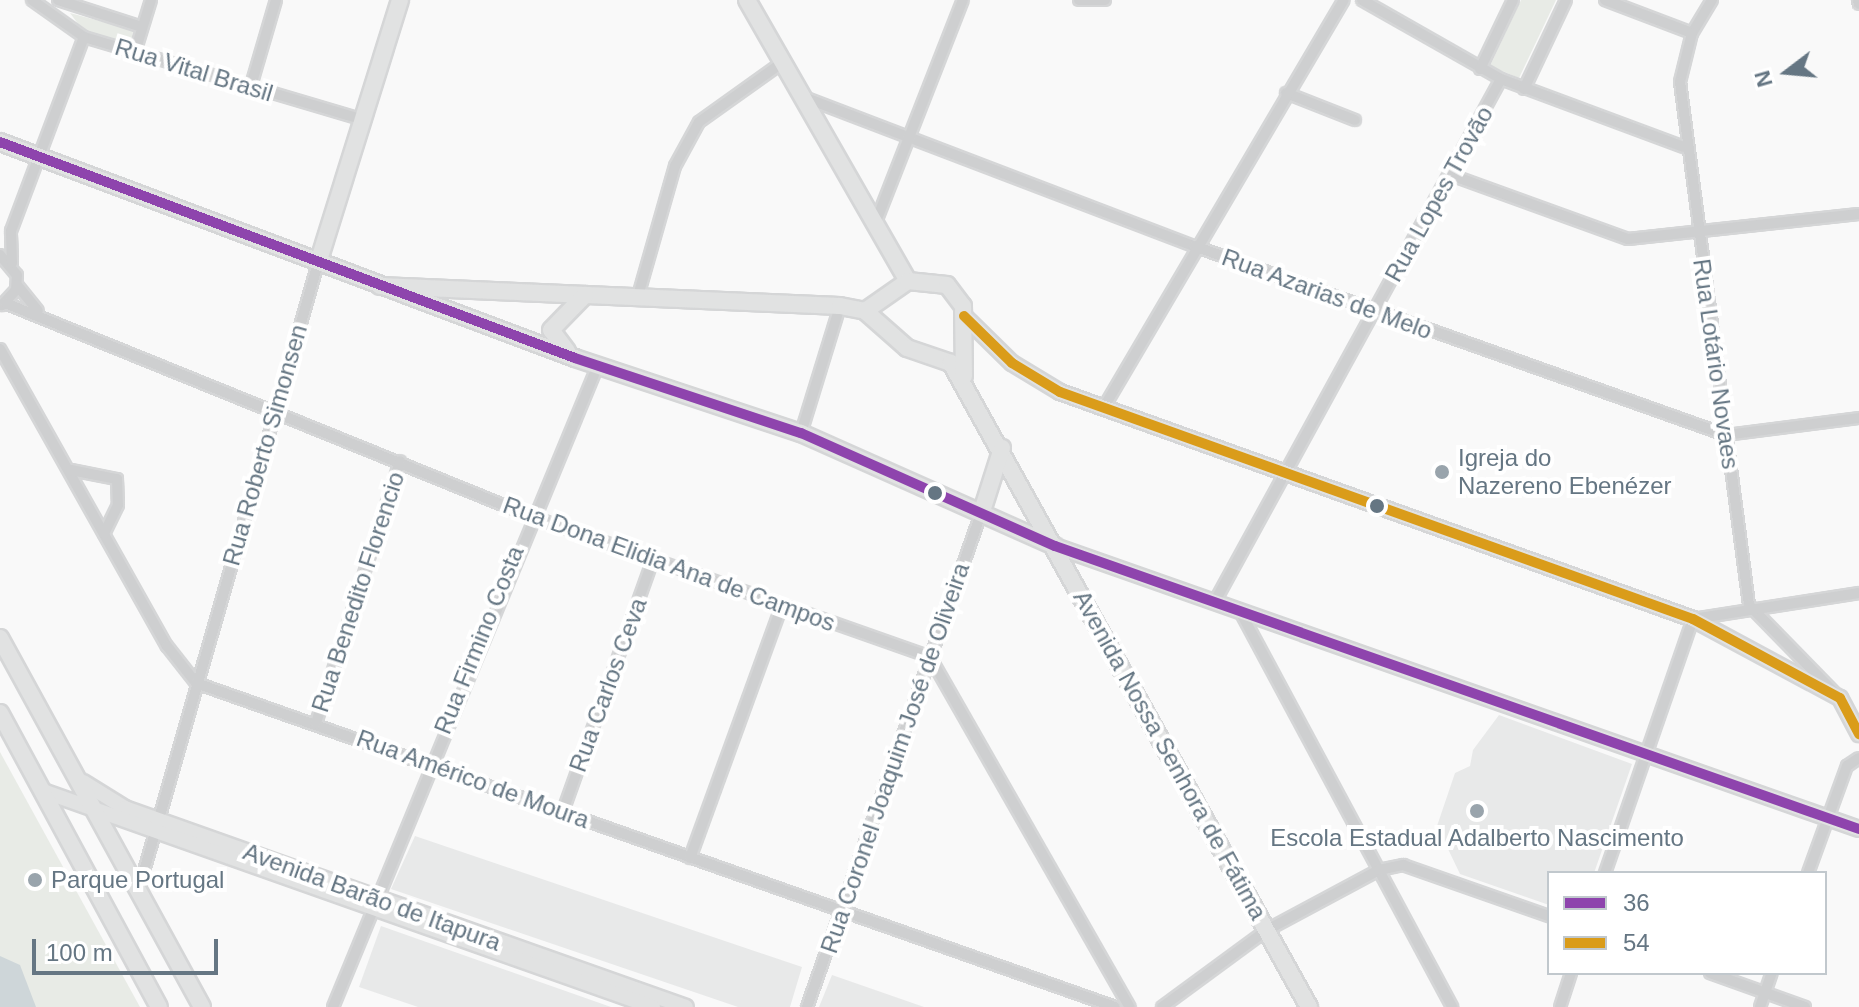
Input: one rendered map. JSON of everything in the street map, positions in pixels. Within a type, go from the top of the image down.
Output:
[{"type":"main road","name":"Rua Roberto Simonsen","points":[[319,260],[400,0]]},
{"type":"main road","points":[[747,0],[877,219],[908,281]]},
{"type":"main road","points":[[0,142],[575,358],[801,433],[983,508],[1055,546],[1648,752],[1859,829]]},
{"type":"main road","points":[[865,311],[908,281],[947,285],[964,316],[1038,381],[1693,619],[1840,698],[1859,734]]},
{"type":"main road","points":[[380,286],[840,306],[865,311],[907,348],[936,355],[964,376]]},
{"type":"main road","points":[[575,358],[551,330],[585,295]]},
{"type":"main road","points":[[964,316],[964,376]]},
{"type":"main road","name":"Avenida Nossa Senhora de Fátima","points":[[964,376],[1309,1007]]},
{"type":"main road","points":[[983,508],[1002,448]]},
{"type":"main road","points":[[0,638],[202,1007]]},
{"type":"main road","points":[[0,713],[159,1007]]},
{"type":"main road","name":"Avenida Barão de Itapura","points":[[71,766],[102,799],[156,826]]},
{"type":"main road","name":"Avenida Barão de Itapura","points":[[43,791],[156,826],[653,1007]]},
{"type":"main road","name":"Avenida Barão de Itapura","points":[[373,904],[686,1007]]},
{"type":"street","name":"Rua Vital Brasil","points":[[34,0],[84,37],[250,89],[364,120]]},
{"type":"street","name":"Rua Vital Brasil","points":[[58,0],[142,27]]},
{"type":"street","points":[[135,52],[151,0]]},
{"type":"street","points":[[250,89],[276,0]]},
{"type":"street","points":[[877,219],[963,0]]},
{"type":"street","points":[[1079,0],[1105,0]]},
{"type":"street","points":[[1104,407],[1194,246],[1344,0]]},
{"type":"street","points":[[1362,0],[1501,79],[1684,147]]},
{"type":"street","name":"Rua Lopes Trovão","points":[[1480,69],[1513,0]]},
{"type":"street","points":[[1524,89],[1566,0]]},
{"type":"street","points":[[1605,0],[1692,33]]},
{"type":"street","name":"Rua Lotário Novaes","points":[[1712,0],[1692,33],[1680,82],[1684,147],[1749,605]]},
{"type":"street","points":[[2,307],[17,285],[12,263],[11,231],[35,156],[84,37]]},
{"type":"street","points":[[638,296],[675,166],[699,122],[783,62]]},
{"type":"street","name":"Rua Lopes Trovão","points":[[1214,603],[1501,79]]},
{"type":"street","points":[[1286,93],[1355,120]]},
{"type":"street","name":"Rua Azarias de Melo","points":[[806,98],[1194,246],[1726,435],[1859,418]]},
{"type":"street","points":[[1451,175],[1590,231],[1628,239],[1698,235],[1859,214]]},
{"type":"street","points":[[0,241],[11,231]]},
{"type":"street","points":[[0,255],[12,263]]},
{"type":"street","name":"Rua Roberto Simonsen","points":[[138,892],[319,260]]},
{"type":"street","name":"Rua Dona Elidia Ana de Campos","points":[[17,285],[38,311]]},
{"type":"street","points":[[801,433],[840,306]]},
{"type":"street","name":"Rua Dona Elidia Ana de Campos","points":[[2,307],[38,311],[530,516],[930,657]]},
{"type":"street","points":[[0,349],[71,470],[167,646],[196,683]]},
{"type":"street","name":"Rua Firmino Costa","points":[[333,1007],[530,516],[598,365]]},
{"type":"street","name":"Rua Benedito Florencio","points":[[316,723],[400,461]]},
{"type":"street","points":[[71,470],[117,479],[118,505],[104,534]]},
{"type":"street","name":"Rua Coronel Joaquim José de Oliveira","points":[[807,1007],[983,508]]},
{"type":"street","name":"Rua Carlos Ceva","points":[[563,811],[653,559]]},
{"type":"street","points":[[1606,871],[1693,619],[1749,605],[1859,593]]},
{"type":"street","points":[[690,858],[782,605]]},
{"type":"street","points":[[1749,605],[1840,698]]},
{"type":"street","points":[[1241,613],[1452,1007]]},
{"type":"street","points":[[930,657],[1130,1007]]},
{"type":"street","name":"Rua Américo de Moura","points":[[196,683],[430,761],[840,913],[1115,1007]]},
{"type":"street","points":[[1809,871],[1847,766],[1859,758]]},
{"type":"street","points":[[1162,1007],[1267,930],[1379,870],[1403,865],[1547,915]]},
{"type":"street","points":[[1560,1007],[1570,975]]},
{"type":"street","points":[[1716,975],[1805,1007]]},
{"type":"street","points":[[1760,1007],[1771,975]]},
{"type":"shaded area","points":[[1521,0],[1556,0],[1519,78],[1490,66]]},
{"type":"shaded area","points":[[70,13],[133,30],[132,47],[85,33]]},
{"type":"shaded area","points":[[1499,715],[1632,764],[1595,871],[1547,871],[1547,904],[1460,874],[1437,826],[1455,773],[1470,766],[1473,750]]},
{"type":"shaded area","name":"Parque Portugal","points":[[0,752],[140,1007],[0,1007]]},
{"type":"shaded area","points":[[415,836],[802,967],[790,1007],[738,1007],[391,889]]},
{"type":"shaded area","points":[[381,926],[611,1007],[418,1007],[359,987]]},
{"type":"shaded area","points":[[0,956],[20,965],[36,1007],[0,1007]]},
{"type":"shaded area","points":[[832,975],[924,1007],[819,1007]]},
{"type":"transit line","name":"36","points":[[0,142],[575,358],[801,433],[1055,546],[1859,829]]},
{"type":"transit line","name":"54","points":[[964,316],[1012,363],[1060,392],[1693,619],[1840,698],[1859,734]]},
{"type":"place","name":"Igreja do Nazereno Ebenézer","points":[[1442,472]]},
{"type":"place","name":"Escola Estadual Adalberto Nascimento","points":[[1477,811]]},
{"type":"place","name":"Parque Portugal","points":[[35,880]]}]
